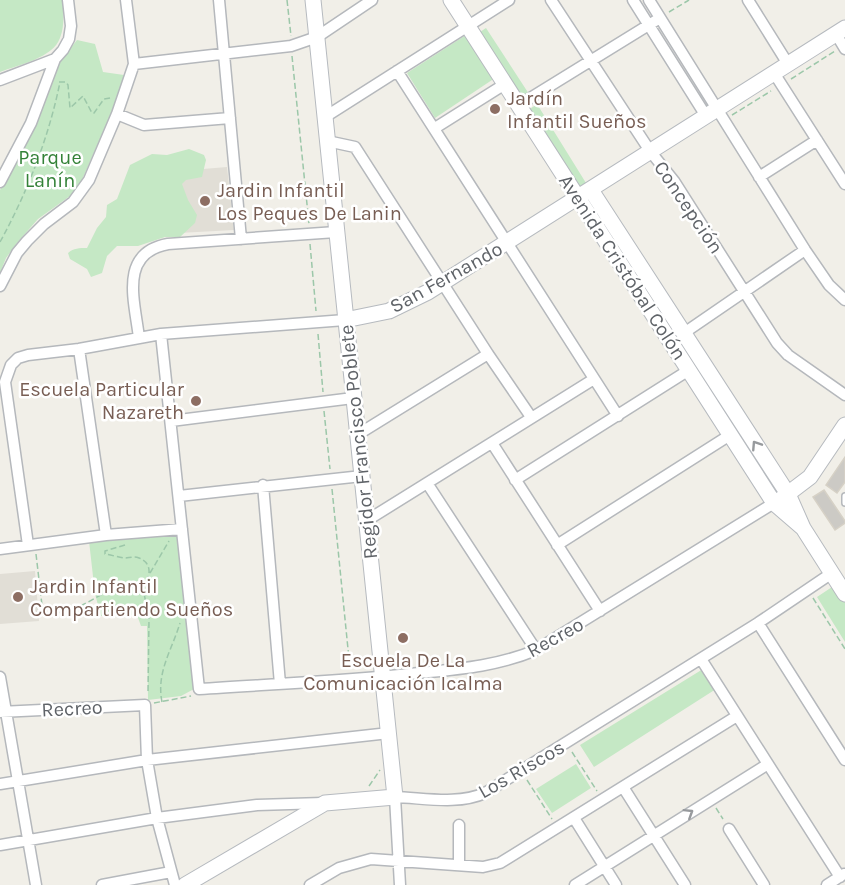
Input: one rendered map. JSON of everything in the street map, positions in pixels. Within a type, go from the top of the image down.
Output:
[{"type":"street","points":[[0,182],[31,123],[55,58],[66,45],[70,33],[68,0]]},
{"type":"street","points":[[0,286],[17,253],[27,241],[44,224],[73,202],[85,188],[117,114],[134,64],[126,0]]},
{"type":"street","points":[[219,0],[241,239]]},
{"type":"street","name":"Regidor Francisco Poblete","points":[[313,0],[389,734],[400,885]]},
{"type":"street","points":[[134,64],[291,46],[317,37],[372,0]]},
{"type":"street","name":"Avenida Cristóbal Colón","points":[[451,0],[519,105],[684,333],[788,494],[803,528],[837,575],[845,594]]},
{"type":"street","points":[[325,117],[509,0]]},
{"type":"street","name":"Concepción","points":[[552,0],[650,151],[674,181],[777,344],[788,355],[845,395]]},
{"type":"street","points":[[633,0],[759,177],[829,285],[845,300]]},
{"type":"street","points":[[649,0],[711,112]]},
{"type":"street","points":[[748,0],[788,64]]},
{"type":"street","points":[[519,105],[660,18]]},
{"type":"street","points":[[840,31],[845,49]]},
{"type":"street","name":"San Fernando","points":[[31,545],[5,382],[10,365],[23,356],[79,349],[161,334],[345,320],[375,315],[395,308],[442,283],[508,242],[840,31]]},
{"type":"street","points":[[0,80],[55,58]]},
{"type":"street","points":[[398,71],[618,416]]},
{"type":"street","points":[[774,73],[845,184]]},
{"type":"street","points":[[435,128],[505,84]]},
{"type":"street","points":[[117,114],[144,125],[230,118]]},
{"type":"street","points":[[759,177],[817,140]]},
{"type":"street","points":[[327,141],[355,147],[531,417]]},
{"type":"street","name":"Avenida Cristóbal Colón","points":[[585,194],[689,370],[774,503],[803,528]]},
{"type":"street","points":[[140,338],[132,278],[141,258],[161,245],[336,232]]},
{"type":"street","points":[[684,333],[805,250]]},
{"type":"street","points":[[161,334],[179,496],[178,529],[200,689]]},
{"type":"street","points":[[79,349],[106,535]]},
{"type":"street","points":[[357,435],[488,354]]},
{"type":"street","points":[[515,480],[689,370]]},
{"type":"street","points":[[366,521],[594,379]]},
{"type":"street","points":[[171,421],[353,398]]},
{"type":"street","name":"Recreo","points":[[200,689],[383,677],[487,666],[536,650],[788,494],[810,477],[845,425]]},
{"type":"street","points":[[557,545],[730,435]]},
{"type":"street","points":[[492,443],[600,611]]},
{"type":"street","points":[[179,496],[362,476]]},
{"type":"street","points":[[427,483],[536,650]]},
{"type":"street","points":[[264,485],[280,684]]},
{"type":"street","points":[[0,549],[106,535],[178,529]]},
{"type":"street","name":"Los Riscos","points":[[185,885],[325,803],[395,797],[458,800],[473,798],[485,793],[701,659],[807,590],[837,575]]},
{"type":"street","points":[[758,623],[845,760]]},
{"type":"street","points":[[701,659],[842,875],[827,885]]},
{"type":"street","points":[[0,677],[3,712],[36,885]]},
{"type":"street","points":[[146,704],[147,760],[157,818],[175,885]]},
{"type":"street","name":"Recreo","points":[[3,712],[146,704]]},
{"type":"street","points":[[310,885],[339,868],[371,858],[483,867],[500,863],[737,716]]},
{"type":"street","points":[[0,784],[147,760],[389,734]]},
{"type":"street","points":[[575,885],[768,764]]},
{"type":"street","points":[[623,787],[685,885]]},
{"type":"street","points":[[0,845],[157,818],[257,805],[325,803]]},
{"type":"street","points":[[574,818],[616,885]]},
{"type":"street","points":[[459,825],[459,865]]},
{"type":"street","points":[[729,829],[764,885]]},
{"type":"street","points":[[102,885],[171,872]]},
{"type":"lane","points":[[845,496],[845,502]]},
{"type":"path","points":[[287,0],[310,234],[323,402],[351,679]]},
{"type":"path","points":[[660,18],[689,0]]},
{"type":"path","points":[[46,81],[66,82],[70,108],[82,96],[85,97],[93,113],[107,98],[121,101]]},
{"type":"path","points":[[0,242],[43,143],[54,111],[60,82]]},
{"type":"path","points":[[141,590],[149,581],[150,573],[178,529]]},
{"type":"path","points":[[141,532],[142,540],[105,551],[105,554],[122,558],[137,557],[142,560],[150,573]]},
{"type":"path","points":[[31,545],[43,614],[58,614],[114,589],[129,586],[144,593],[149,611],[146,704],[188,697],[200,689]]},
{"type":"path","points":[[807,590],[845,649]]},
{"type":"path","points":[[162,702],[160,686],[162,669],[182,618]]},
{"type":"path","points":[[570,750],[597,791]]},
{"type":"path","points":[[525,778],[548,813]]},
{"type":"path","points":[[716,807],[729,829]]},
{"type":"shaded area","name":"Jardin Infantil Los Peques De Lanin","points":[[227,167],[234,230],[179,233],[179,171]]},
{"type":"shaded area","name":"Jardin Infantil Compartiendo Sueños","points":[[35,571],[39,621],[0,624],[0,574]]},
{"type":"green space","points":[[0,0],[63,0],[63,29],[56,45],[43,56],[0,72]]},
{"type":"green space","points":[[486,28],[529,94],[523,99],[480,32]]},
{"type":"green space","points":[[466,35],[495,78],[435,118],[407,73]]},
{"type":"green space","name":"Parque Lanín","points":[[77,40],[95,44],[103,72],[124,75],[112,112],[81,182],[70,196],[38,219],[6,258],[0,273],[0,190],[31,134],[57,65]]},
{"type":"green space","points":[[537,104],[586,183],[579,187],[530,109]]},
{"type":"green space","points":[[189,149],[204,155],[206,160],[202,177],[186,180],[182,184],[197,215],[195,223],[180,237],[165,237],[138,246],[117,246],[107,256],[102,273],[91,277],[87,269],[70,259],[68,253],[70,251],[87,248],[97,228],[106,217],[107,205],[117,199],[130,165],[152,154],[167,155]]},
{"type":"green space","points":[[177,532],[194,689],[181,696],[148,700],[147,626],[141,626],[137,615],[101,616],[95,594],[89,541]]},
{"type":"green space","points":[[835,585],[845,600],[845,642],[817,597]]},
{"type":"green space","points":[[703,669],[716,689],[594,767],[580,745]]},
{"type":"green space","points":[[576,764],[591,788],[552,813],[536,789]]},
{"type":"building","points":[[845,457],[845,482],[837,493],[826,485]]},
{"type":"building","points":[[824,490],[845,521],[835,530],[813,497]]},
{"type":"place","name":"Jardín Infantil Sueños","points":[[495,109]]},
{"type":"place","name":"Jardin Infantil Los Peques De Lanin","points":[[205,201]]},
{"type":"place","name":"Escuela Particular Nazareth","points":[[196,401]]},
{"type":"place","name":"Jardin Infantil Compartiendo Sueños","points":[[18,597]]},
{"type":"place","name":"Escuela De La Comunicación Icalma","points":[[403,638]]}]
